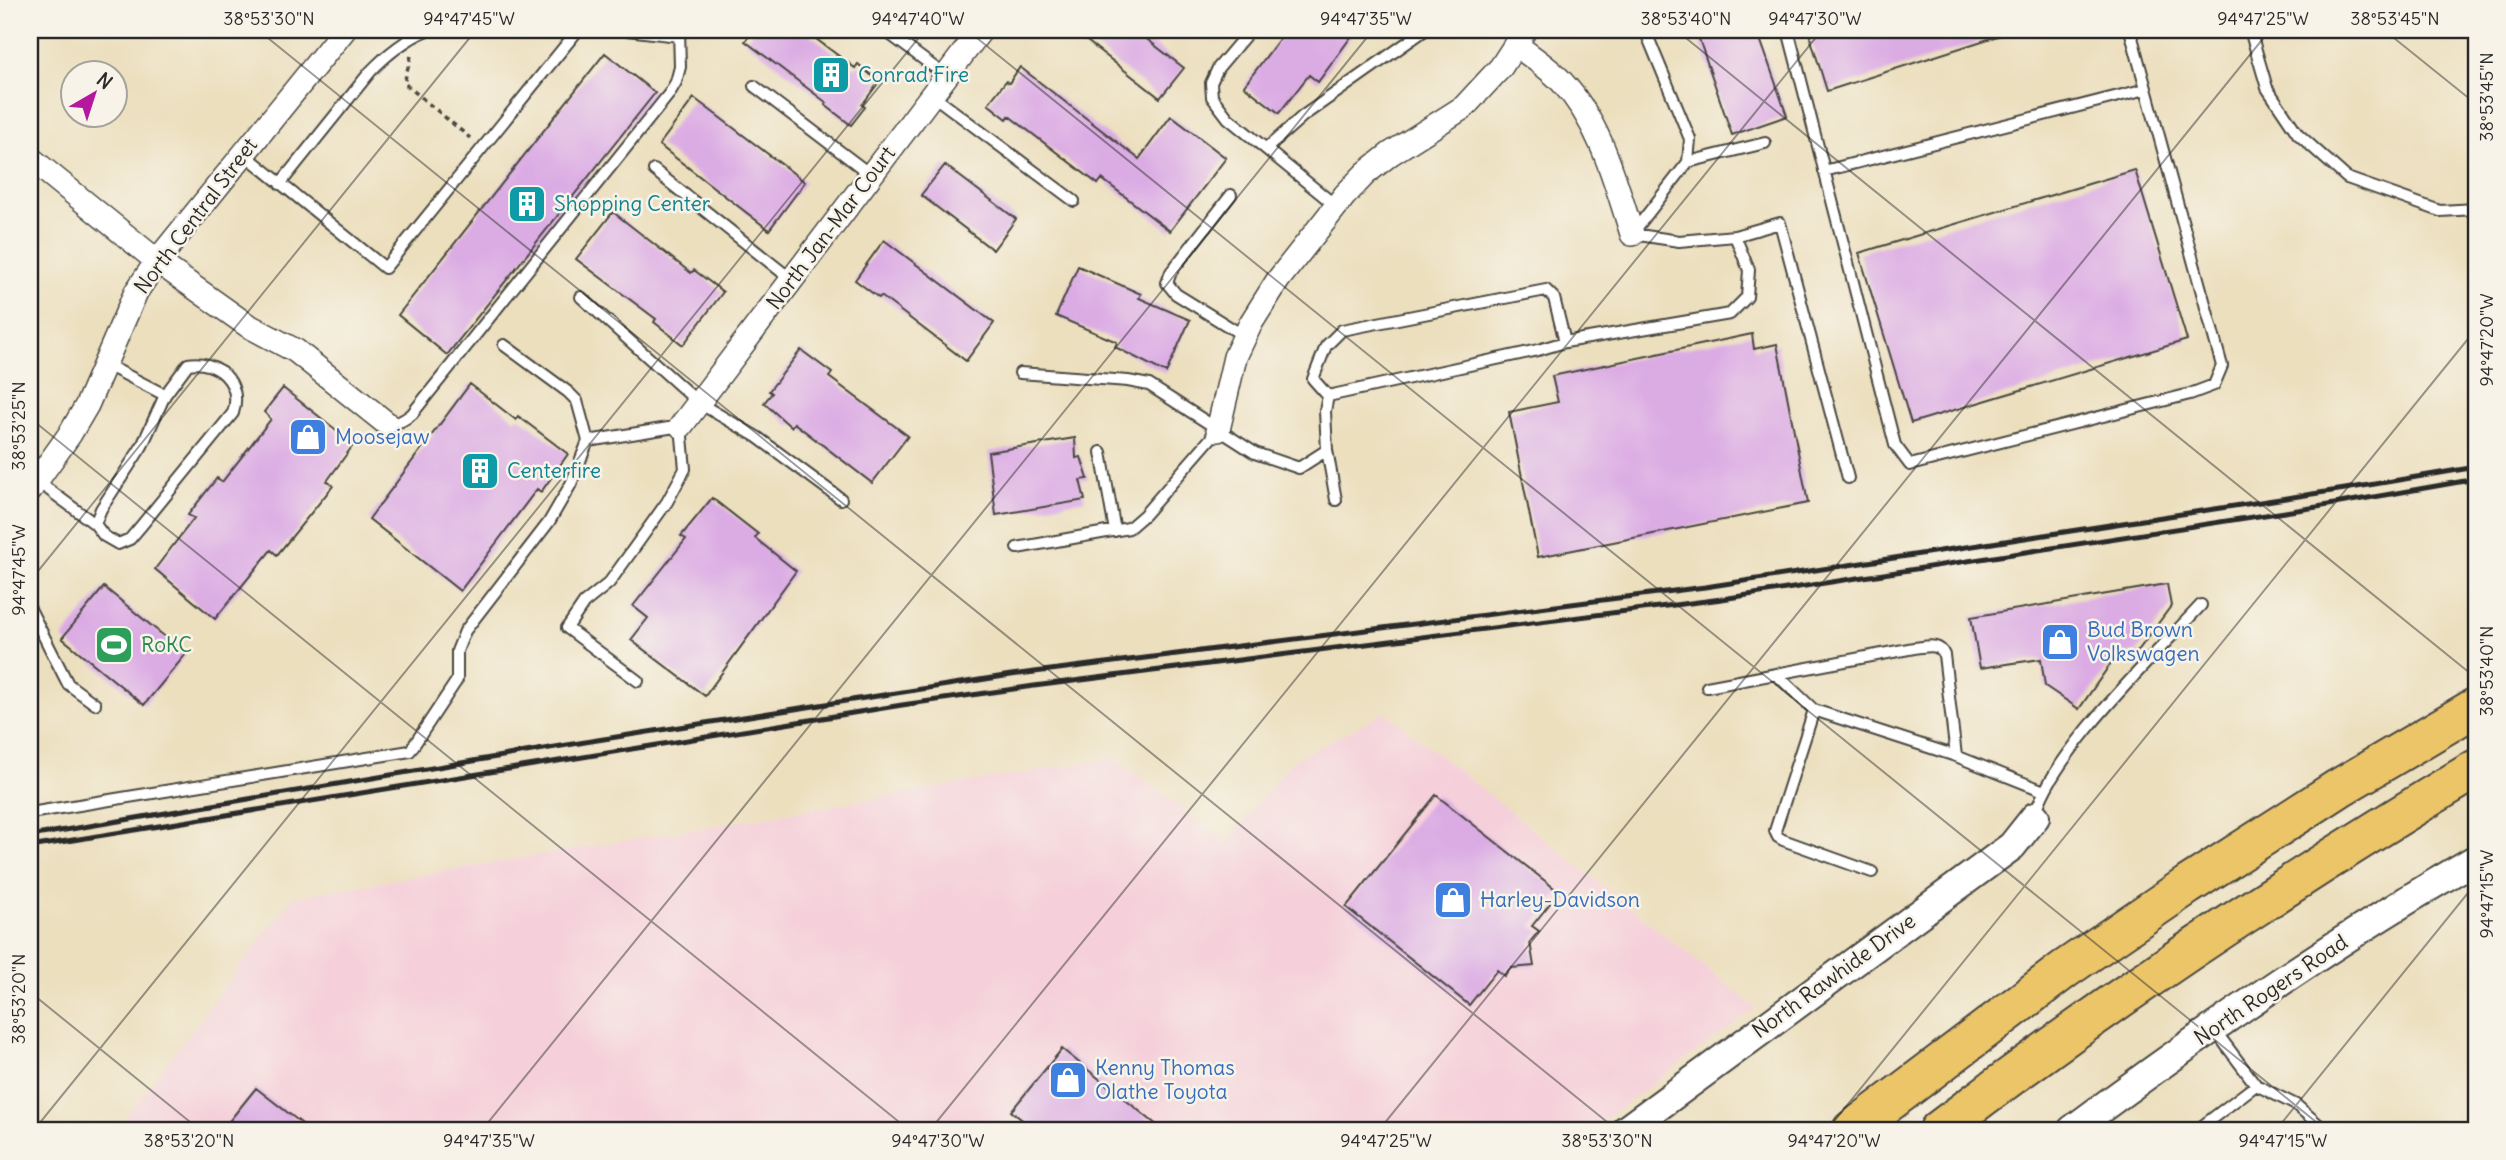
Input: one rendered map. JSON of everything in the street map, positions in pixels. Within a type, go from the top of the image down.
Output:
[{"type":"highway","points":[[1852,1130],[2065,969],[2188,885],[2339,788],[2476,706]]},
{"type":"highway","points":[[1940,1130],[2078,1027],[2204,940],[2358,840],[2476,769]]},
{"type":"street","name":"North Central Street","points":[[33,485],[71,434],[87,405],[136,292],[157,261],[344,30]]},
{"type":"street","name":"North Jan-Mar Court","points":[[681,426],[982,30]]},
{"type":"street","points":[[1218,430],[1235,357],[1271,290],[1336,206],[1366,173],[1390,154],[1464,107],[1495,75],[1520,37],[1580,104],[1606,154],[1632,233]]},
{"type":"street","points":[[30,158],[157,261],[247,324],[296,351],[386,423]]},
{"type":"street","name":"North Rawhide Drive","points":[[1626,1130],[2012,846],[2040,804]]},
{"type":"street","name":"North Rogers Road","points":[[2072,1130],[2213,1028],[2476,859]]},
{"type":"lane","points":[[243,153],[385,268],[578,30]]},
{"type":"lane","points":[[386,423],[395,424],[412,414],[669,94],[680,67],[679,33],[627,30]]},
{"type":"lane","points":[[884,30],[946,76]]},
{"type":"lane","points":[[1250,30],[1218,68],[1212,82],[1212,97],[1228,118],[1336,206]]},
{"type":"lane","points":[[1266,149],[1303,116],[1425,30]]},
{"type":"lane","points":[[1645,30],[1690,139],[1688,162],[1632,233],[1679,241],[1735,236],[1780,223],[1848,478]]},
{"type":"lane","points":[[1788,30],[1895,445],[1910,465],[2163,401],[2214,385],[2222,366],[2130,30]]},
{"type":"lane","points":[[2250,30],[2267,88],[2298,134],[2347,178],[2440,211],[2476,209]]},
{"type":"lane","points":[[280,184],[370,72],[385,56],[422,32]]},
{"type":"lane","points":[[754,86],[871,175]]},
{"type":"lane","points":[[1824,171],[2146,89]]},
{"type":"lane","points":[[932,95],[1074,201]]},
{"type":"lane","points":[[1688,162],[1765,143]]},
{"type":"lane","points":[[654,170],[792,280]]},
{"type":"lane","points":[[1231,195],[1171,272],[1167,284],[1176,294],[1244,336]]},
{"type":"lane","points":[[1328,396],[1538,351],[1565,342],[1730,314],[1747,297],[1749,270],[1735,236]]},
{"type":"lane","points":[[1328,396],[1314,379],[1326,346],[1342,330],[1546,290],[1554,298],[1565,342]]},
{"type":"lane","points":[[582,298],[699,403],[757,437],[841,499]]},
{"type":"lane","points":[[30,813],[410,751],[457,680],[457,651],[465,631],[549,522],[572,484],[588,441],[577,401],[504,345]]},
{"type":"lane","points":[[33,485],[95,524],[104,536],[118,544],[130,539],[233,413],[238,399],[235,387],[225,375],[198,362],[188,364],[165,395],[142,446],[101,509],[95,524]]},
{"type":"lane","points":[[105,364],[165,395]]},
{"type":"lane","points":[[1020,373],[1149,385],[1255,453],[1299,468],[1327,450]]},
{"type":"lane","points":[[1328,396],[1325,411],[1327,450],[1336,500]]},
{"type":"lane","points":[[588,441],[681,426],[685,469],[667,502],[609,583],[584,603],[567,628],[639,681]]},
{"type":"lane","points":[[1017,548],[1129,528],[1144,515],[1218,430]]},
{"type":"lane","points":[[1101,452],[1115,531]]},
{"type":"lane","points":[[1776,674],[1814,710],[1956,756],[2040,804],[2079,741],[2201,605]]},
{"type":"lane","points":[[30,609],[68,684],[95,704]]},
{"type":"lane","points":[[1707,687],[1937,646],[1942,649],[1944,655],[1956,756]]},
{"type":"lane","points":[[1814,710],[1775,831],[1783,840],[1872,872]]},
{"type":"lane","points":[[2213,1028],[2256,1085],[2296,1105],[2325,1130]]},
{"type":"lane","points":[[2197,1130],[2256,1085]]},
{"type":"path","points":[[422,32],[404,83],[467,134],[480,150]]},
{"type":"shaded area","points":[[1385,712],[1756,1008],[1590,1130],[116,1130],[293,897],[1114,758],[1227,842],[1291,762]]},
{"type":"building","name":"Conrad Fire","points":[[754,30],[804,30],[855,68],[858,64],[879,82],[851,125],[825,105],[827,103],[745,41]]},
{"type":"building","points":[[1073,30],[1135,30],[1184,68],[1160,98]]},
{"type":"building","points":[[1286,30],[1356,30],[1318,82],[1309,75],[1279,113],[1244,86]]},
{"type":"building","points":[[1696,30],[1757,30],[1787,116],[1732,135]]},
{"type":"building","points":[[1808,30],[2007,30],[2007,33],[1827,91]]},
{"type":"building","name":"Shopping Center","points":[[605,53],[655,93],[447,355],[398,315]]},
{"type":"building","points":[[1020,67],[1139,159],[1171,116],[1226,158],[1170,231],[1102,179],[1098,184],[1009,116],[1007,119],[988,104],[1006,81],[1009,83]]},
{"type":"building","points":[[694,98],[805,182],[769,230],[659,145]]},
{"type":"building","points":[[945,165],[1016,219],[993,250],[921,195]]},
{"type":"building","points":[[2135,170],[2187,340],[1911,423],[1859,253]]},
{"type":"building","points":[[613,212],[691,273],[694,270],[723,292],[683,345],[654,322],[656,319],[576,259]]},
{"type":"building","points":[[884,240],[994,323],[966,361],[881,296],[879,298],[855,280]]},
{"type":"building","points":[[1078,266],[1141,294],[1139,298],[1190,320],[1166,373],[1115,347],[1117,342],[1056,316]]},
{"type":"building","points":[[1752,334],[1754,349],[1777,344],[1808,503],[1538,557],[1509,412],[1558,402],[1552,376]]},
{"type":"building","points":[[801,350],[832,373],[829,377],[908,436],[872,483],[794,423],[791,427],[764,403],[772,393],[769,391]]},
{"type":"building","name":"Centerfire","points":[[470,384],[516,420],[518,416],[568,454],[541,492],[537,489],[460,591],[369,519]]},
{"type":"building","points":[[283,388],[354,444],[327,481],[333,486],[277,555],[271,550],[215,619],[155,569],[194,518],[188,515],[217,478],[222,482],[271,419],[264,412]]},
{"type":"building","points":[[1075,438],[1076,458],[1081,457],[1088,479],[1080,480],[1085,500],[996,515],[988,452]]},
{"type":"building","points":[[712,498],[758,534],[755,538],[796,571],[705,696],[631,640],[648,618],[633,606],[686,539],[681,536]]},
{"type":"building","name":"Bud Brown Volkswagen","points":[[2167,584],[2171,606],[2137,652],[2116,656],[2079,709],[2045,686],[2041,659],[1980,668],[1971,617]]},
{"type":"building","points":[[104,587],[186,654],[144,705],[62,638]]},
{"type":"building","name":"Harley-Davidson","points":[[1436,795],[1559,892],[1532,926],[1539,931],[1530,942],[1534,966],[1511,968],[1504,976],[1497,970],[1469,1005],[1346,907]]},
{"type":"building","name":"Kenny Thomas Olathe Toyota","points":[[1062,1049],[1163,1130],[1035,1130],[1011,1111]]},
{"type":"building","points":[[256,1088],[310,1130],[222,1130]]},
{"type":"railway","points":[[30,836],[591,741],[1011,675],[1705,587],[2476,467]]},
{"type":"railway","points":[[30,847],[902,705],[1722,599],[2317,507],[2476,479]]},
{"type":"place","name":"Conrad Fire","points":[[831,75]]},
{"type":"place","name":"Shopping Center","points":[[527,204]]},
{"type":"place","name":"Moosejaw","points":[[308,437]]},
{"type":"place","name":"Centerfire","points":[[480,471]]},
{"type":"place","name":"Bud Brown Volkswagen","points":[[2060,642]]},
{"type":"place","name":"RoKC","points":[[114,645]]},
{"type":"place","name":"Harley-Davidson","points":[[1453,900]]},
{"type":"place","name":"Kenny Thomas Olathe Toyota","points":[[1068,1080]]}]
